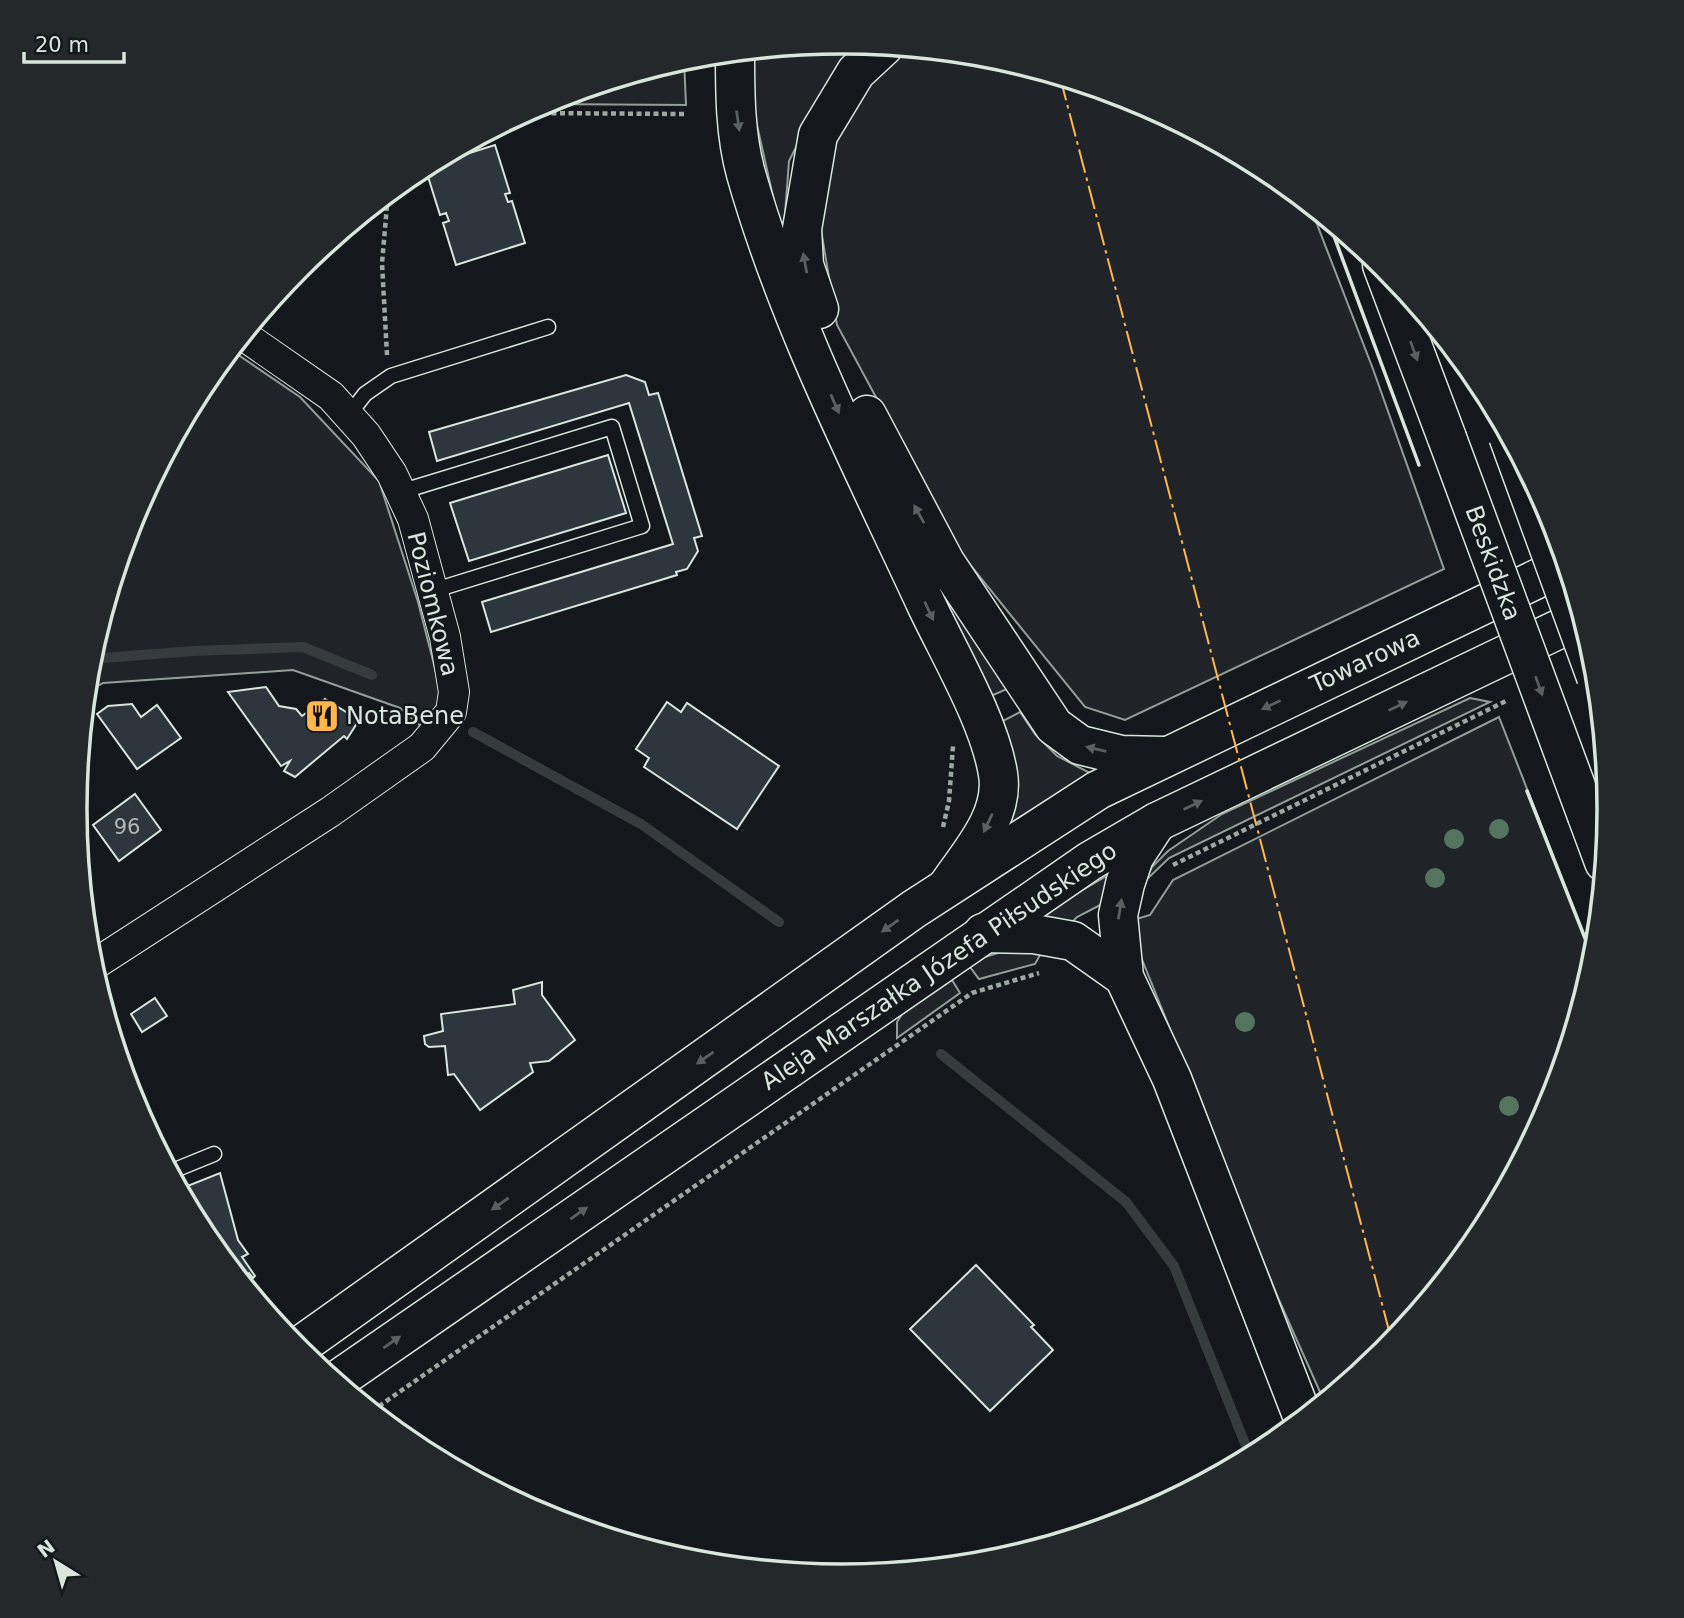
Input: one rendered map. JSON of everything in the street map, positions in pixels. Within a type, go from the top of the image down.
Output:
[{"type":"main road","points":[[874,55],[856,72],[818,135],[802,229],[804,265],[825,324],[884,451],[945,562],[1054,726],[1080,745],[1121,755],[1164,756]]},
{"type":"main road","points":[[735,62],[736,103],[745,172],[786,289],[832,399],[979,718],[999,776],[996,802],[989,825],[947,887]]},
{"type":"main road","name":"Beskidzka","points":[[1393,293],[1596,840]]},
{"type":"main road","points":[[1537,516],[1563,587]]},
{"type":"main road","name":"Towarowa","points":[[1164,756],[1558,569]]},
{"type":"main road","name":"Aleja Marszałka Józefa Piłsudskiego","points":[[344,1376],[1090,861],[1157,822],[1573,622]]},
{"type":"main road","points":[[306,1341],[947,887],[1098,790],[1164,756]]},
{"type":"main road","points":[[1157,822],[1134,857],[1118,915],[1124,977],[1172,1079],[1300,1409]]},
{"type":"main road","points":[[983,933],[1034,934],[1073,941],[1124,977]]},
{"type":"street","name":"Poziomkowa","points":[[103,959],[330,812],[422,747],[451,712],[454,692],[432,591],[413,519],[400,492],[366,435],[331,396],[251,340]]},
{"type":"lane","points":[[348,416],[365,394],[391,376],[548,327]]},
{"type":"lane","points":[[400,492],[612,427],[642,526],[432,591]]},
{"type":"lane","points":[[179,1168],[214,1154]]},
{"type":"path","points":[[550,113],[686,114]]},
{"type":"path","points":[[384,343],[382,262],[387,207]]},
{"type":"path","points":[[1164,874],[1172,865],[1479,713]]},
{"type":"path","points":[[943,828],[949,801],[953,741]]},
{"type":"path","points":[[380,1405],[972,993],[1052,969],[1073,941]]},
{"type":"shaded area","points":[[854,55],[833,74],[789,161],[783,241],[748,85],[750,60]]},
{"type":"shaded area","points":[[893,56],[941,61],[1037,80],[1085,94],[1176,132],[1219,155],[1261,181],[1316,223],[1373,369],[1444,569],[1125,720],[1085,707],[959,551],[837,325],[818,212],[827,145],[874,72]]},
{"type":"shaded area","points":[[685,71],[686,105],[573,104],[599,94]]},
{"type":"shaded area","points":[[239,355],[300,397],[379,481],[418,602],[442,696],[424,729],[400,708],[293,670],[103,683],[98,686],[113,614],[127,566],[145,520],[188,432]]},
{"type":"shaded area","points":[[899,513],[1007,689],[986,698]]},
{"type":"shaded area","points":[[1470,698],[1490,702],[1169,858],[1144,882],[1152,867],[1168,851],[1222,814]]},
{"type":"shaded area","points":[[1020,712],[1035,734],[1057,756],[1092,774],[1004,827],[997,724]]},
{"type":"shaded area","points":[[1499,717],[1585,938],[1571,1004],[1557,1052],[1519,1143],[1496,1186],[1470,1228],[1409,1307],[1376,1343],[1320,1392],[1279,1300],[1141,957],[1130,921],[1150,915],[1173,880]]},
{"type":"shaded area","points":[[1112,873],[1106,902],[1077,917],[1067,927],[1034,918]]},
{"type":"shaded area","points":[[1007,950],[1043,950],[1035,964],[979,979],[970,967],[985,957]]},
{"type":"shaded area","points":[[952,980],[960,993],[897,1038],[897,1022],[902,1014]]},
{"type":"building","points":[[495,145],[510,193],[505,194],[508,202],[512,201],[525,243],[456,265],[443,223],[449,221],[446,213],[440,215],[428,178],[468,154]]},
{"type":"building","points":[[626,375],[645,382],[649,395],[658,393],[702,536],[694,538],[698,551],[687,569],[676,572],[677,575],[491,632],[482,602],[673,544],[629,403],[437,461],[429,432]]},
{"type":"building","points":[[608,455],[626,513],[469,561],[450,503]]},
{"type":"building","points":[[266,687],[279,706],[296,709],[302,716],[325,699],[359,720],[347,739],[344,736],[295,777],[284,771],[290,761],[281,766],[228,692]]},
{"type":"building","points":[[667,702],[681,712],[687,703],[779,766],[737,829],[644,767],[649,758],[636,749]]},
{"type":"building","points":[[132,704],[141,717],[157,705],[181,738],[137,769],[97,714],[108,706]]},
{"type":"building","points":[[135,794],[161,830],[119,861],[93,825]]},
{"type":"building","points":[[542,982],[542,995],[575,1040],[549,1061],[530,1063],[533,1072],[480,1110],[454,1074],[448,1075],[445,1046],[429,1047],[425,1044],[424,1036],[443,1031],[441,1014],[515,1004],[513,990]]},
{"type":"building","points":[[155,998],[167,1016],[142,1032],[131,1014]]},
{"type":"building","points":[[220,1173],[238,1240],[248,1254],[242,1257],[255,1276],[253,1278],[214,1228],[188,1186]]},
{"type":"building","points":[[976,1265],[1034,1325],[1031,1327],[1053,1350],[990,1411],[910,1329]]},
{"type":"waterway","points":[[103,658],[303,647],[372,675]]},
{"type":"waterway","points":[[473,732],[641,824],[779,922]]},
{"type":"waterway","points":[[941,1054],[1126,1202],[1174,1266],[1246,1446]]},
{"type":"wall","points":[[1334,237],[1419,465]]},
{"type":"wall","points":[[1527,791],[1585,938]]},
{"type":"power","points":[[1063,88],[1389,1329]]},
{"type":"place","name":"NotaBene","points":[[322,716]]}]
